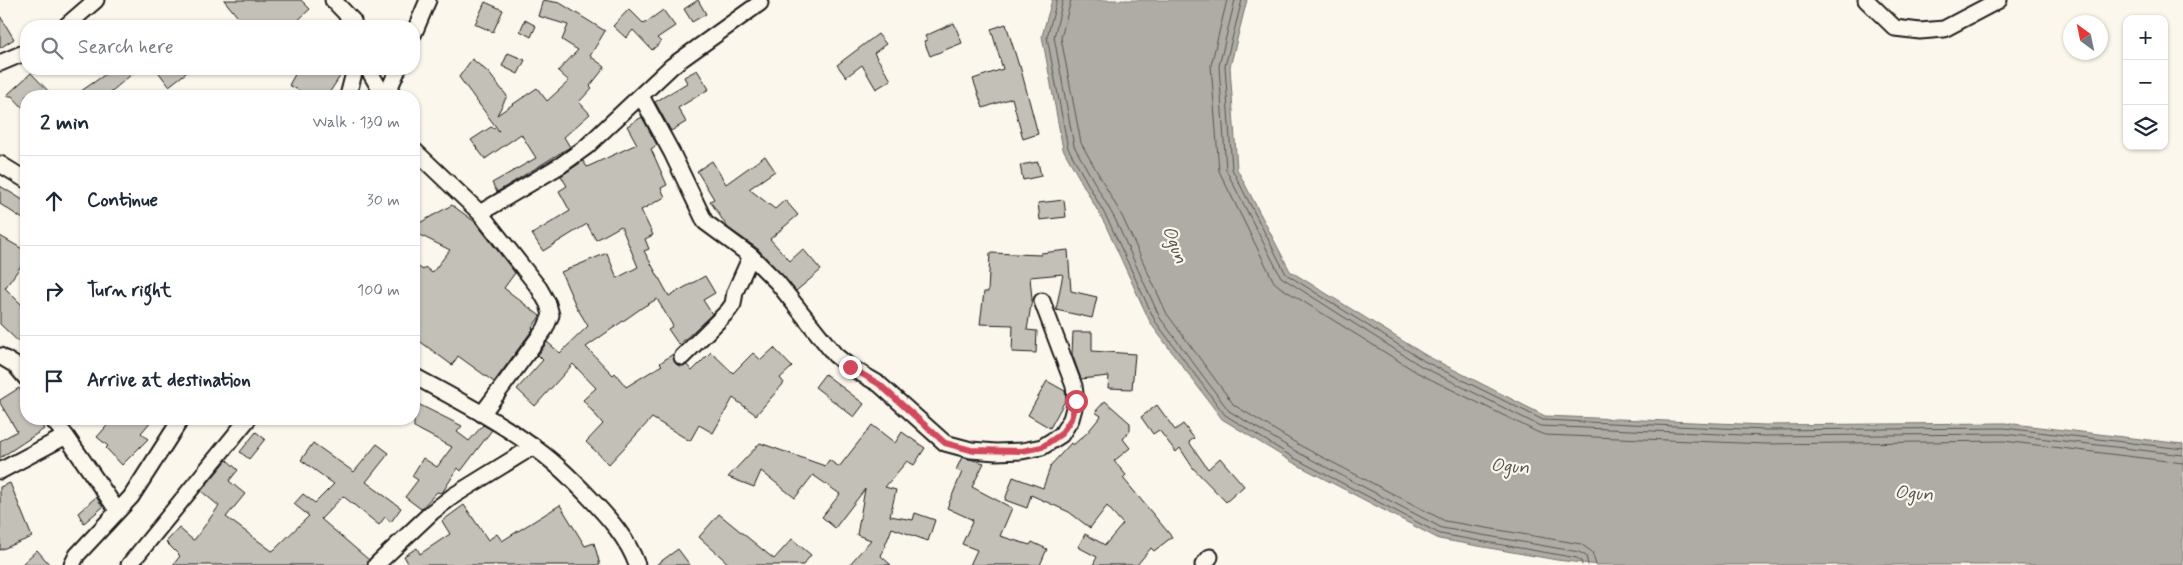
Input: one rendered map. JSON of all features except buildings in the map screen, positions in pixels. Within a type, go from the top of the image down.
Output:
[{"type":"street","points":[[73,20],[96,0]]},
{"type":"street","points":[[333,0],[352,20]]},
{"type":"street","points":[[420,20],[428,0]]},
{"type":"street","points":[[1866,0],[1896,28],[1920,31],[1944,29],[1999,0]]},
{"type":"street","points":[[480,213],[573,156],[672,66],[760,3]]},
{"type":"street","points":[[0,62],[20,54]]},
{"type":"street","points":[[350,90],[353,75]]},
{"type":"street","points":[[372,75],[381,90]]},
{"type":"street","points":[[388,90],[395,75]]},
{"type":"street","points":[[641,96],[672,152],[705,222],[751,256],[783,289],[835,355],[850,367],[879,384],[945,443],[971,450],[1022,451],[1042,447],[1061,434],[1071,419],[1076,401],[1074,386],[1042,301]]},
{"type":"street","points":[[420,156],[480,213],[538,288],[548,304],[551,315],[545,329],[482,414]]},
{"type":"street","points":[[0,164],[20,176]]},
{"type":"street","points":[[682,358],[728,311],[751,256]]},
{"type":"street","points":[[0,356],[20,372]]},
{"type":"street","points":[[420,379],[534,446],[579,486],[610,518],[634,556],[637,565]]},
{"type":"street","points":[[57,425],[117,510]]},
{"type":"street","points":[[76,562],[117,510],[131,497],[177,425]]},
{"type":"street","points":[[129,565],[243,425]]},
{"type":"street","points":[[0,471],[66,436]]},
{"type":"street","points":[[376,565],[432,512],[453,496],[534,446]]},
{"type":"water","name":"Ogun","points":[[1052,0],[1247,0],[1230,67],[1237,169],[1290,271],[1427,356],[1545,416],[1765,425],[2005,423],[2183,444],[2183,565],[1598,565],[1557,560],[1439,539],[1292,462],[1222,419],[1151,324],[1105,224],[1063,149],[1042,36]]},
{"type":"route","points":[[850,367],[879,384],[945,443],[971,450],[996,452],[1022,451],[1042,447],[1061,434],[1071,419],[1076,401]]}]
